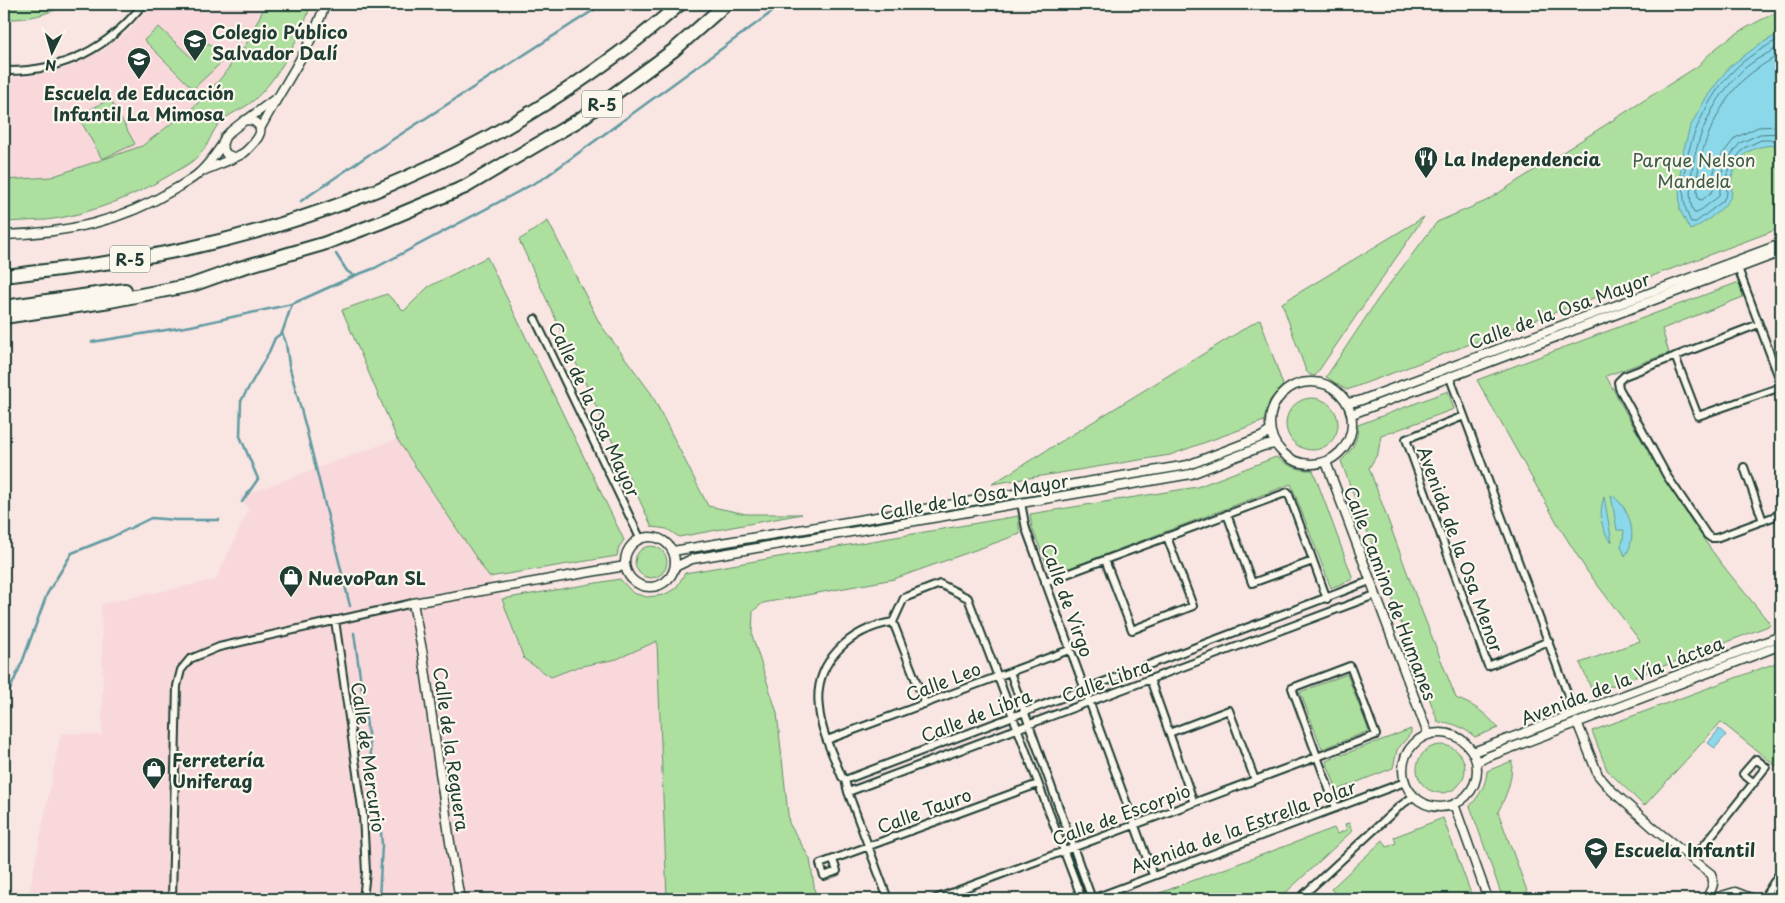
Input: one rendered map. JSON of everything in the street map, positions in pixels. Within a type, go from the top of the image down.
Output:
[{"type":"highway","name":"R-5","points":[[4,276],[125,260],[194,247],[254,232],[359,197],[433,166],[483,141],[546,104],[616,56],[680,4]]},
{"type":"highway","name":"R-5","points":[[4,306],[141,288],[240,268],[323,244],[379,223],[465,187],[587,114],[674,50],[726,4]]},
{"type":"highway","points":[[4,268],[105,256],[254,232]]},
{"type":"highway","points":[[4,317],[110,301],[192,285],[240,268]]},
{"type":"street","points":[[4,71],[32,69],[58,64],[78,57],[97,47],[118,31],[143,4]]},
{"type":"street","points":[[4,235],[71,230],[124,214],[168,193],[201,172],[244,152],[256,140],[276,98],[296,68],[325,4]]},
{"type":"street","points":[[201,172],[231,131],[276,98]]},
{"type":"street","points":[[248,119],[257,123],[260,129]]},
{"type":"street","points":[[222,145],[226,154],[233,157]]},
{"type":"street","name":"Calle de la Osa Mayor","points":[[1348,403],[1359,401],[1781,244]]},
{"type":"street","name":"Calle de la Osa Mayor","points":[[1352,414],[1781,252]]},
{"type":"street","points":[[1738,268],[1781,383]]},
{"type":"street","name":"Calle de la Osa Mayor","points":[[535,319],[640,538]]},
{"type":"street","points":[[1759,324],[1624,376],[1618,382],[1619,388],[1667,476],[1707,535],[1711,538],[1716,538],[1781,514]]},
{"type":"street","points":[[1675,356],[1698,416],[1781,387]]},
{"type":"street","points":[[1450,378],[1549,641],[1574,714]]},
{"type":"street","points":[[1306,382],[1317,382],[1333,388],[1348,403],[1352,414],[1352,426],[1347,443],[1336,456],[1326,462],[1306,464],[1297,462],[1281,452],[1275,444],[1270,431],[1270,414],[1276,400],[1295,385],[1306,382]]},
{"type":"street","name":"Avenida de la Osa Menor","points":[[1464,416],[1406,439],[1488,666],[1549,641]]},
{"type":"street","name":"Calle de la Osa Mayor","points":[[673,551],[1188,465],[1261,437],[1270,431]]},
{"type":"street","name":"Calle de la Osa Mayor","points":[[676,567],[692,559],[1191,474],[1263,446],[1275,444]]},
{"type":"street","name":"Calle Camino de Humanes","points":[[1326,462],[1428,734]]},
{"type":"street","points":[[1744,467],[1763,521]]},
{"type":"street","points":[[1045,582],[1288,492],[1327,599]]},
{"type":"street","name":"Calle de Virgo","points":[[1021,503],[1026,529],[1153,875]]},
{"type":"street","points":[[1227,514],[1252,583],[1313,561]]},
{"type":"street","points":[[654,537],[665,542],[673,551],[676,567],[668,579],[661,584],[653,587],[644,586],[634,581],[628,574],[624,559],[627,550],[632,543],[640,538],[654,537]]},
{"type":"street","points":[[1105,560],[1132,630],[1193,606],[1167,537]]},
{"type":"street","points":[[172,899],[177,686],[181,670],[190,660],[219,647],[254,638],[413,603],[625,566]]},
{"type":"street","name":"Calle de Libra","points":[[845,780],[1327,599],[1370,581]]},
{"type":"street","points":[[925,704],[893,622],[904,598],[940,584],[968,598],[1082,899]]},
{"type":"street","name":"Calle Libra","points":[[848,792],[1375,595]]},
{"type":"street","name":"Calle de la Reguera","points":[[413,603],[423,655],[460,899]]},
{"type":"street","name":"Calle de Mercurio","points":[[335,620],[363,815],[366,872],[363,899]]},
{"type":"street","points":[[888,899],[845,780],[842,777],[827,740],[820,718],[818,695],[825,668],[843,644],[874,627],[893,622]]},
{"type":"street","name":"Avenida de la Vía Láctea","points":[[1473,752],[1781,636]]},
{"type":"street","name":"Avenida de la Vía Láctea","points":[[1477,762],[1781,645]]},
{"type":"street","name":"Calle Leo","points":[[827,740],[1069,650]]},
{"type":"street","name":"Calle de Escorpio","points":[[935,899],[1136,826],[1194,803],[1318,757],[1376,735],[1350,666],[1292,688],[1318,757],[1336,808]]},
{"type":"street","points":[[1010,672],[1092,899]]},
{"type":"street","points":[[1150,679],[1194,803]]},
{"type":"street","points":[[1169,733],[1229,710],[1255,780]]},
{"type":"street","points":[[1577,722],[1598,775],[1626,804],[1657,831],[1706,869],[1714,880],[1714,884],[1706,899]]},
{"type":"street","points":[[1446,733],[1454,735],[1462,739],[1473,752],[1477,762],[1477,775],[1473,787],[1465,798],[1454,804],[1444,807],[1422,803],[1414,796],[1405,782],[1404,758],[1418,740],[1428,734],[1446,733]]},
{"type":"street","name":"Avenida de la Estrella Polar","points":[[1092,899],[1405,782]]},
{"type":"street","points":[[1694,859],[1754,782]]},
{"type":"street","name":"Calle Tauro","points":[[833,860],[837,872],[824,876],[820,864],[1038,784]]},
{"type":"street","points":[[1299,899],[1400,806],[1414,796]]},
{"type":"street","points":[[1454,804],[1488,899]]},
{"type":"street","points":[[1763,899],[1781,871]]},
{"type":"street","points":[[1712,899],[1736,892],[1754,899]]},
{"type":"shaded area","points":[[153,4],[266,4],[245,46],[221,78],[196,105],[142,146],[93,166],[51,177],[4,180],[4,78],[24,77],[74,66],[99,53],[128,32]]},
{"type":"shaded area","points":[[397,439],[502,599],[524,659],[552,677],[577,667],[617,659],[657,640],[667,899],[28,899],[61,733],[102,735],[101,604],[216,580],[249,509],[239,497]]},
{"type":"green space","points":[[4,4],[69,4],[37,16],[4,19]]},
{"type":"green space","points":[[266,4],[311,4],[302,29],[280,69],[253,101],[231,114],[216,127],[204,150],[195,159],[141,191],[110,204],[62,218],[4,222],[4,180],[51,177],[142,146],[196,105],[221,78],[245,46]]},
{"type":"green space","name":"Parque Nelson Mandela","points":[[1781,10],[1781,228],[1347,390],[1326,377],[1378,299],[1437,222],[1486,201],[1698,66],[1716,48],[1736,34]]},
{"type":"green space","points":[[159,27],[193,59],[209,43],[225,59],[193,89],[144,40]]},
{"type":"green space","points":[[110,99],[135,144],[102,159],[78,116]]},
{"type":"green space","points":[[1424,217],[1315,376],[1310,375],[1306,371],[1282,303]]},
{"type":"green space","points":[[548,221],[600,324],[651,393],[708,506],[746,514],[802,514],[679,537],[667,529],[652,527],[519,240]]},
{"type":"green space","points":[[487,257],[624,540],[619,547],[617,556],[489,577],[397,439],[342,310],[387,294],[404,311],[428,287]]},
{"type":"green space","points":[[1739,282],[1743,297],[1662,329],[1669,353],[1606,376],[1653,460],[1705,541],[1771,625],[1593,693],[1580,663],[1640,641],[1587,571],[1560,528],[1477,380]]},
{"type":"green space","points":[[1260,319],[1283,385],[1270,400],[1264,421],[1170,455],[992,484]]},
{"type":"green space","points":[[1448,391],[1454,409],[1381,436],[1378,453],[1369,468],[1415,594],[1456,698],[1479,710],[1498,728],[1475,737],[1458,726],[1438,722],[1341,461],[1354,445],[1358,425]]},
{"type":"green space","points":[[1307,398],[1317,398],[1331,405],[1338,419],[1338,429],[1331,443],[1317,450],[1307,450],[1297,446],[1290,439],[1286,429],[1286,419],[1290,409],[1297,402]]},
{"type":"green space","points":[[1276,457],[1293,467],[1313,470],[1353,579],[1331,588],[1291,484],[1051,575],[1032,528],[1030,514],[1197,487]]},
{"type":"green space","points":[[1018,516],[1020,534],[894,579],[763,603],[753,611],[752,635],[777,713],[789,823],[810,859],[816,899],[667,899],[657,641],[617,659],[577,667],[551,677],[524,659],[502,599],[620,579],[633,593],[647,597],[664,595],[676,588],[685,573]]},
{"type":"green space","points":[[651,546],[662,551],[667,562],[662,573],[651,578],[640,573],[635,562],[640,551]]},
{"type":"green space","points":[[1781,661],[1781,770],[1721,722],[1644,806],[1607,770],[1592,731]]},
{"type":"green space","points":[[1347,674],[1369,731],[1322,749],[1300,692]]},
{"type":"green space","points":[[1411,729],[1411,733],[1397,750],[1393,768],[1337,790],[1326,761]]},
{"type":"green space","points":[[1441,745],[1450,747],[1458,752],[1463,760],[1465,769],[1463,778],[1458,786],[1450,791],[1441,793],[1432,791],[1424,786],[1419,778],[1417,769],[1419,760],[1424,752],[1432,747]]},
{"type":"green space","points":[[1512,761],[1508,788],[1498,812],[1530,899],[1503,899],[1470,806],[1482,790],[1487,771]]},
{"type":"green space","points":[[1443,818],[1473,899],[1340,899],[1331,889],[1383,840],[1387,847],[1396,843],[1394,837]]},
{"type":"green space","points":[[1349,823],[1352,831],[1279,899],[1159,899],[1157,894],[1334,828],[1337,834],[1347,830],[1345,824]]},
{"type":"water","points":[[1781,33],[1781,145],[1756,148],[1744,155],[1735,168],[1731,179],[1732,194],[1729,200],[1713,216],[1690,230],[1680,210],[1679,187],[1682,156],[1690,127],[1706,98],[1729,67],[1760,44]]},
{"type":"water","points":[[1611,495],[1623,507],[1630,523],[1631,540],[1625,556],[1621,546],[1624,530],[1617,530]]},
{"type":"water","points":[[1604,497],[1612,542],[1603,527],[1601,508]]},
{"type":"water","points":[[1719,729],[1726,735],[1715,748],[1708,743]]},
{"type":"waterway","points":[[301,201],[367,156],[603,4]]},
{"type":"waterway","points":[[354,276],[375,268],[544,178],[772,12]]},
{"type":"waterway","points":[[336,254],[347,271],[354,276],[292,304],[282,333],[350,606]]},
{"type":"waterway","points":[[92,342],[191,326],[292,304]]},
{"type":"waterway","points":[[242,502],[258,479],[240,436],[241,401],[275,338],[282,333]]},
{"type":"waterway","points":[[4,703],[23,660],[47,594],[72,553],[112,537],[151,518],[219,520]]},
{"type":"waterway","points":[[354,633],[380,820],[382,845],[379,899]]},
{"type":"place","name":"Colegio Público Salvador Dalí","points":[[195,62]]},
{"type":"place","name":"Escuela de Educación Infantil La Mimosa","points":[[139,80]]},
{"type":"place","name":"La Independencia","points":[[1426,179]]},
{"type":"place","name":"NuevoPan SL","points":[[291,598]]},
{"type":"place","name":"Ferretería Uniferag","points":[[154,790]]},
{"type":"place","name":"Escuela Infantil","points":[[1596,870]]}]
